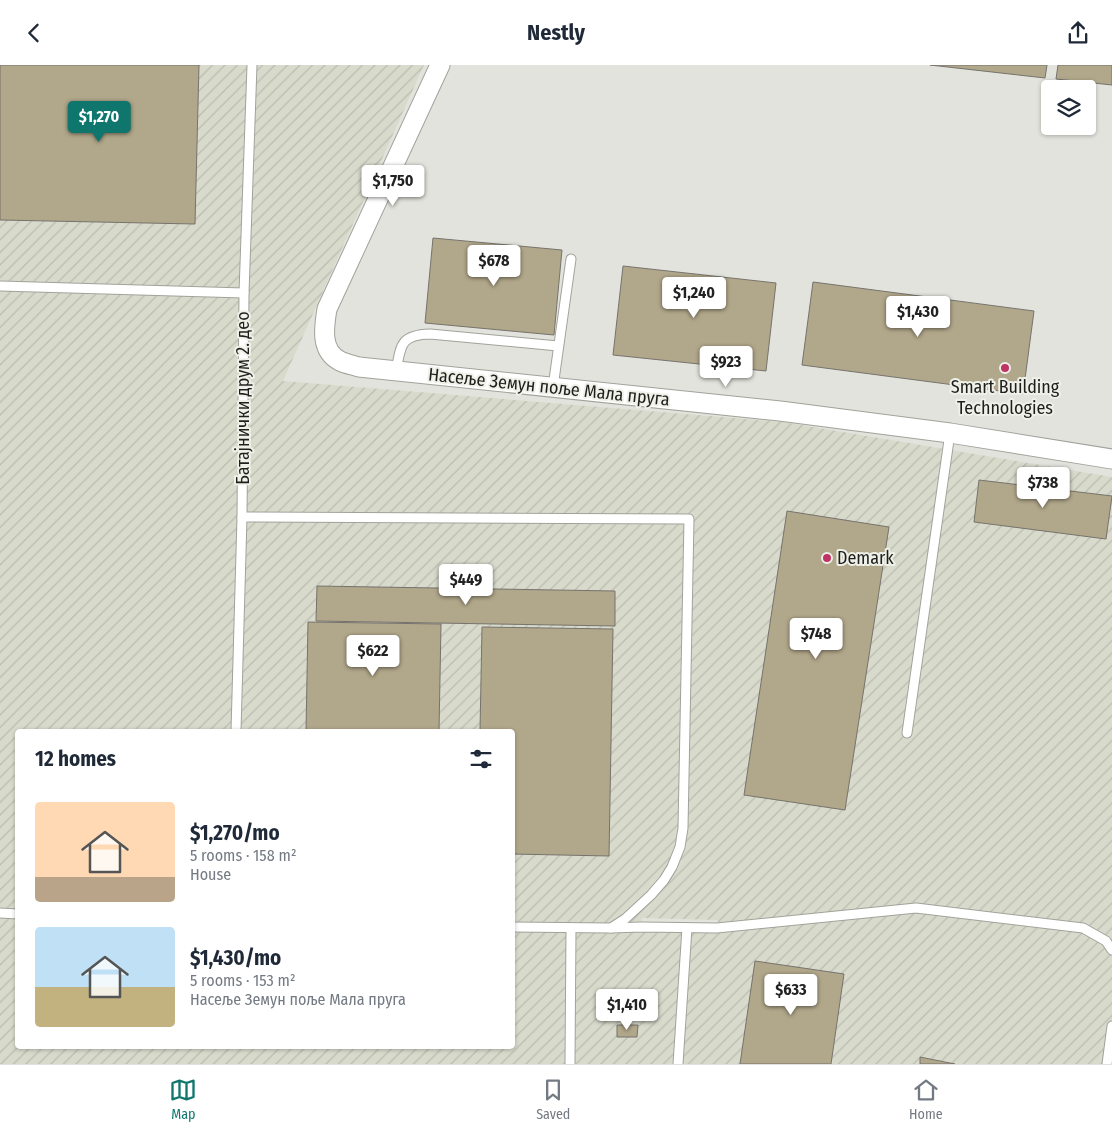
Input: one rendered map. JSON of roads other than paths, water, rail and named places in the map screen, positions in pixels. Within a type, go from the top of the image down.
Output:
[{"type":"street","name":"Насеље Земун поље Мала пруга","points":[[440,65],[327,309],[324,326],[327,349],[338,360],[359,367],[780,411],[950,433],[1112,459]]},
{"type":"lane","name":"Батајнички друм 2. део","points":[[236,729],[242,517],[244,293],[252,65]]},
{"type":"lane","points":[[553,387],[571,259]]},
{"type":"lane","points":[[0,286],[244,293]]},
{"type":"lane","points":[[396,371],[400,347],[417,334],[558,346]]},
{"type":"lane","points":[[907,733],[950,433]]},
{"type":"lane","points":[[242,517],[689,519],[683,829],[680,847],[672,867],[664,880],[625,919],[611,928]]},
{"type":"lane","points":[[515,927],[717,928],[916,909],[1083,928],[1106,941],[1112,950]]},
{"type":"lane","points":[[0,913],[15,914]]},
{"type":"lane","points":[[678,1064],[687,927]]},
{"type":"lane","points":[[570,1064],[571,928]]},
{"type":"lane","points":[[1107,1064],[1112,1026]]},
{"type":"place","name":"Smart Building Technologies","points":[[1005,368]]},
{"type":"place","name":"Demark","points":[[827,558]]}]
